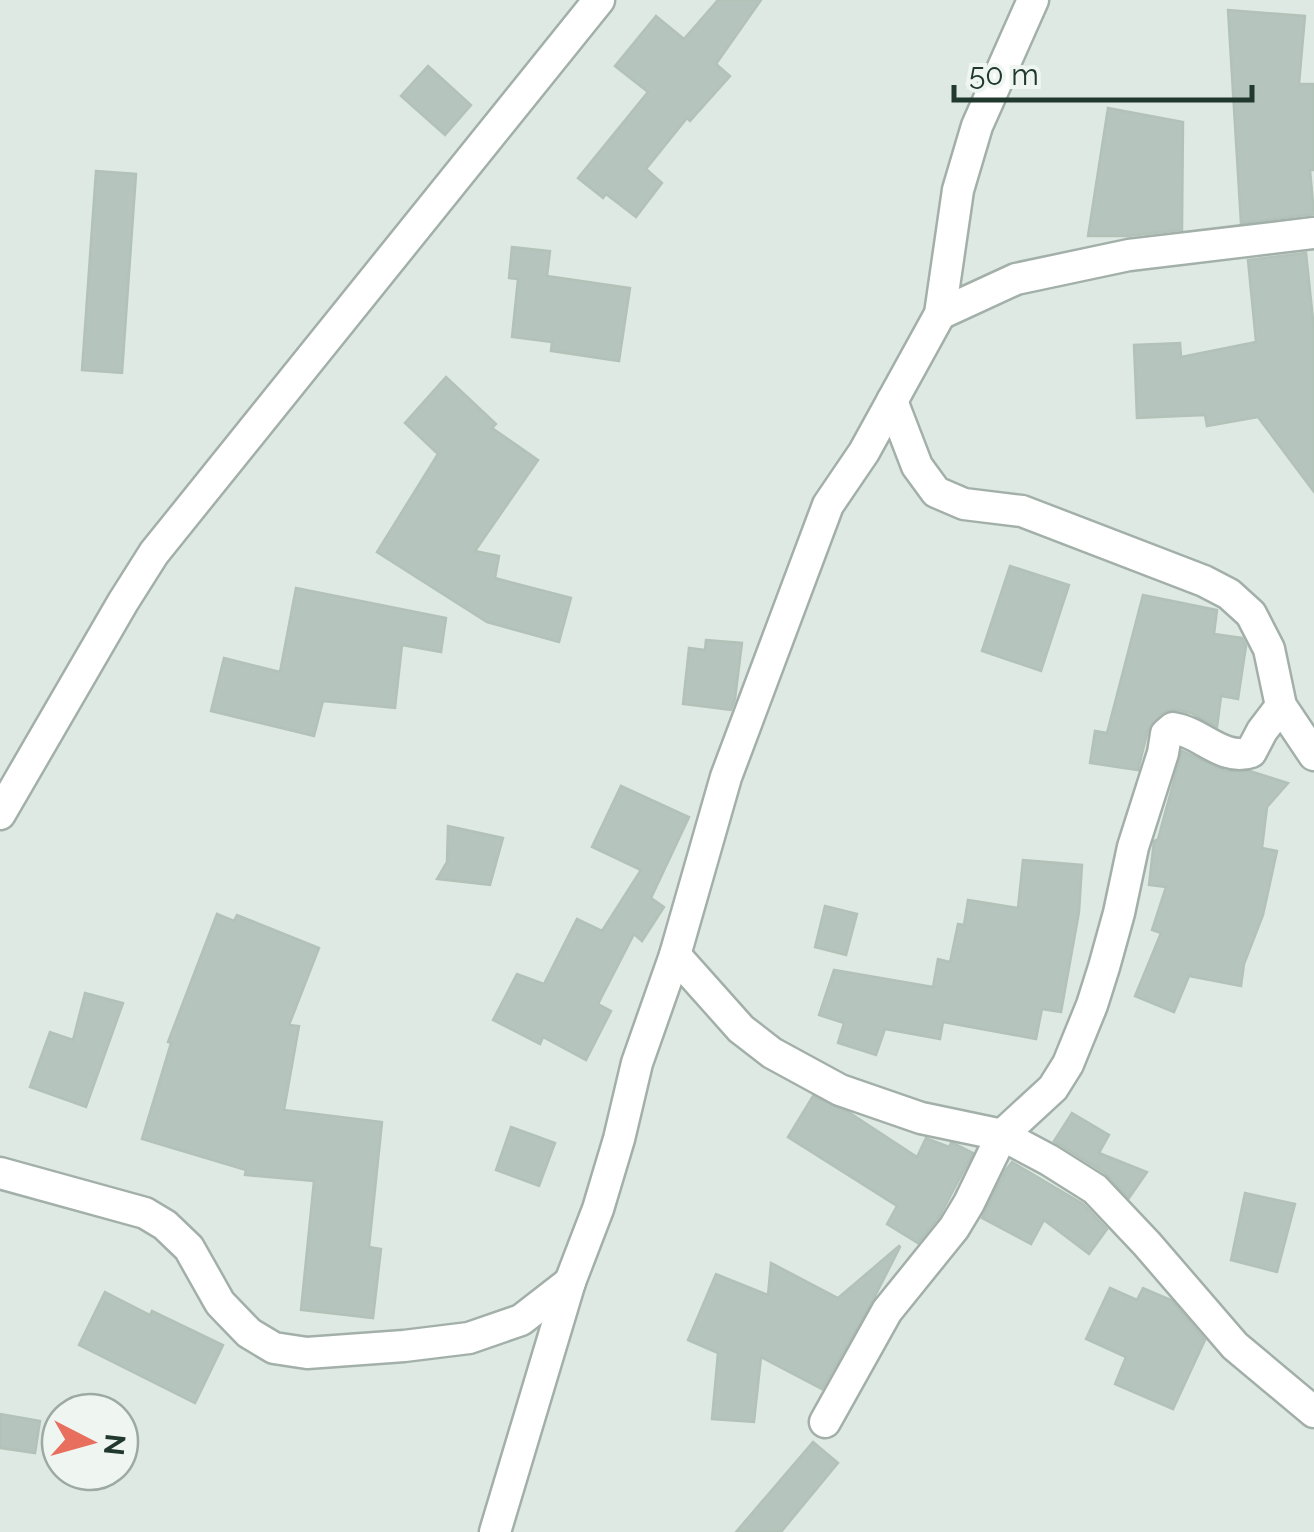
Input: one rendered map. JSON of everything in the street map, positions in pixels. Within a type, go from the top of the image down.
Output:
[{"type":"street","points":[[0,814],[154,552],[599,0]]},
{"type":"street","points":[[495,1532],[570,1282],[598,1209],[637,1062],[675,956],[726,777],[828,505],[864,452],[940,314],[958,190],[978,126],[1033,0]]},
{"type":"street","points":[[940,314],[1016,278],[1129,256],[1314,233]]},
{"type":"street","points":[[892,400],[917,466],[936,492],[964,504],[1022,511],[1230,594],[1251,614],[1270,648],[1281,706],[1314,754]]},
{"type":"street","points":[[825,1422],[887,1311],[954,1228],[1002,1135],[1053,1088],[1068,1064],[1104,968],[1166,734],[1173,728],[1186,730],[1224,752],[1240,756],[1251,752],[1281,706]]},
{"type":"street","points":[[675,956],[742,1029],[772,1053],[840,1090],[922,1118],[1002,1135],[1095,1189],[1234,1346],[1314,1412]]},
{"type":"street","points":[[0,1174],[145,1214],[165,1225],[189,1248],[220,1303],[248,1334],[274,1348],[308,1353],[469,1338],[522,1320],[570,1282]]},
{"type":"building","points":[[718,0],[761,0],[716,64],[730,76],[690,121],[687,118],[646,169],[662,183],[636,217],[578,178],[648,92],[615,66],[656,16],[684,39]]},
{"type":"building","points":[[1228,10],[1305,16],[1299,84],[1314,84],[1314,170],[1310,170],[1314,214],[1241,223]]},
{"type":"building","points":[[428,66],[471,105],[445,135],[401,96]]},
{"type":"building","points":[[1108,108],[1183,122],[1182,230],[1088,236]]},
{"type":"building","points":[[96,171],[136,174],[122,373],[82,370]]},
{"type":"building","points":[[512,247],[550,251],[547,276],[630,288],[619,361],[551,351],[552,342],[512,337],[518,279],[509,278]]},
{"type":"building","points":[[1306,253],[1314,329],[1314,492],[1258,417],[1207,426],[1205,415],[1137,418],[1134,345],[1180,343],[1181,357],[1256,342],[1248,260]]},
{"type":"building","points":[[446,377],[496,424],[492,428],[538,460],[475,551],[499,556],[495,578],[571,598],[559,642],[487,622],[377,552],[438,454],[405,423]]},
{"type":"building","points":[[1010,566],[1069,585],[1041,671],[982,651]]},
{"type":"building","points":[[296,588],[446,618],[441,652],[402,645],[395,708],[323,701],[314,736],[211,711],[224,658],[280,672]]},
{"type":"building","points":[[1143,595],[1217,610],[1214,634],[1242,638],[1246,646],[1238,699],[1221,696],[1217,727],[1191,713],[1168,710],[1161,714],[1148,730],[1138,770],[1090,763],[1095,731],[1107,733]]},
{"type":"building","points":[[706,640],[742,643],[731,710],[683,704],[689,648],[705,650]]},
{"type":"building","points":[[1182,751],[1225,771],[1250,771],[1288,783],[1267,807],[1262,848],[1277,851],[1241,986],[1189,976],[1174,1012],[1135,996],[1161,933],[1152,930],[1166,887],[1149,885],[1154,841],[1158,839]]},
{"type":"building","points":[[621,786],[689,817],[651,898],[664,907],[642,941],[634,934],[598,1004],[611,1011],[586,1060],[543,1037],[540,1044],[493,1020],[517,974],[544,984],[577,919],[602,931],[641,870],[592,847]]},
{"type":"building","points":[[448,826],[503,838],[490,885],[437,879],[447,862]]},
{"type":"building","points":[[1023,860],[1082,865],[1079,912],[1061,1012],[1042,1009],[1036,1039],[943,1022],[940,1039],[885,1029],[876,1055],[838,1043],[844,1023],[819,1015],[834,970],[933,987],[938,959],[950,962],[958,924],[964,925],[968,900],[1018,908]]},
{"type":"building","points":[[825,906],[857,914],[846,955],[815,947]]},
{"type":"building","points":[[217,914],[234,921],[237,915],[319,948],[289,1025],[299,1026],[284,1110],[382,1122],[369,1247],[381,1249],[373,1318],[301,1310],[314,1181],[245,1175],[246,1170],[142,1139],[171,1043],[168,1042]]},
{"type":"building","points":[[85,993],[123,1003],[86,1107],[30,1087],[50,1032],[73,1040]]},
{"type":"building","points":[[813,1096],[850,1113],[917,1157],[926,1138],[973,1153],[939,1217],[918,1243],[887,1224],[897,1206],[788,1137]]},
{"type":"building","points":[[1072,1113],[1109,1135],[1099,1153],[1147,1172],[1129,1198],[1105,1173],[1054,1141]]},
{"type":"building","points":[[511,1127],[555,1143],[539,1186],[496,1170]]},
{"type":"building","points":[[1012,1162],[1083,1204],[1107,1229],[1089,1254],[1044,1220],[1031,1244],[982,1218]]},
{"type":"building","points":[[1245,1193],[1295,1204],[1277,1272],[1231,1260]]},
{"type":"building","points":[[899,1246],[822,1389],[761,1357],[754,1422],[712,1419],[718,1353],[688,1340],[716,1274],[768,1295],[771,1263],[838,1298]]},
{"type":"building","points":[[1110,1288],[1137,1300],[1143,1288],[1171,1300],[1205,1340],[1173,1409],[1115,1384],[1126,1357],[1086,1339]]},
{"type":"building","points":[[105,1292],[223,1345],[195,1403],[79,1345]]},
{"type":"building","points":[[0,1414],[40,1421],[35,1453],[0,1448]]},
{"type":"building","points":[[813,1442],[838,1463],[781,1532],[736,1532]]}]
